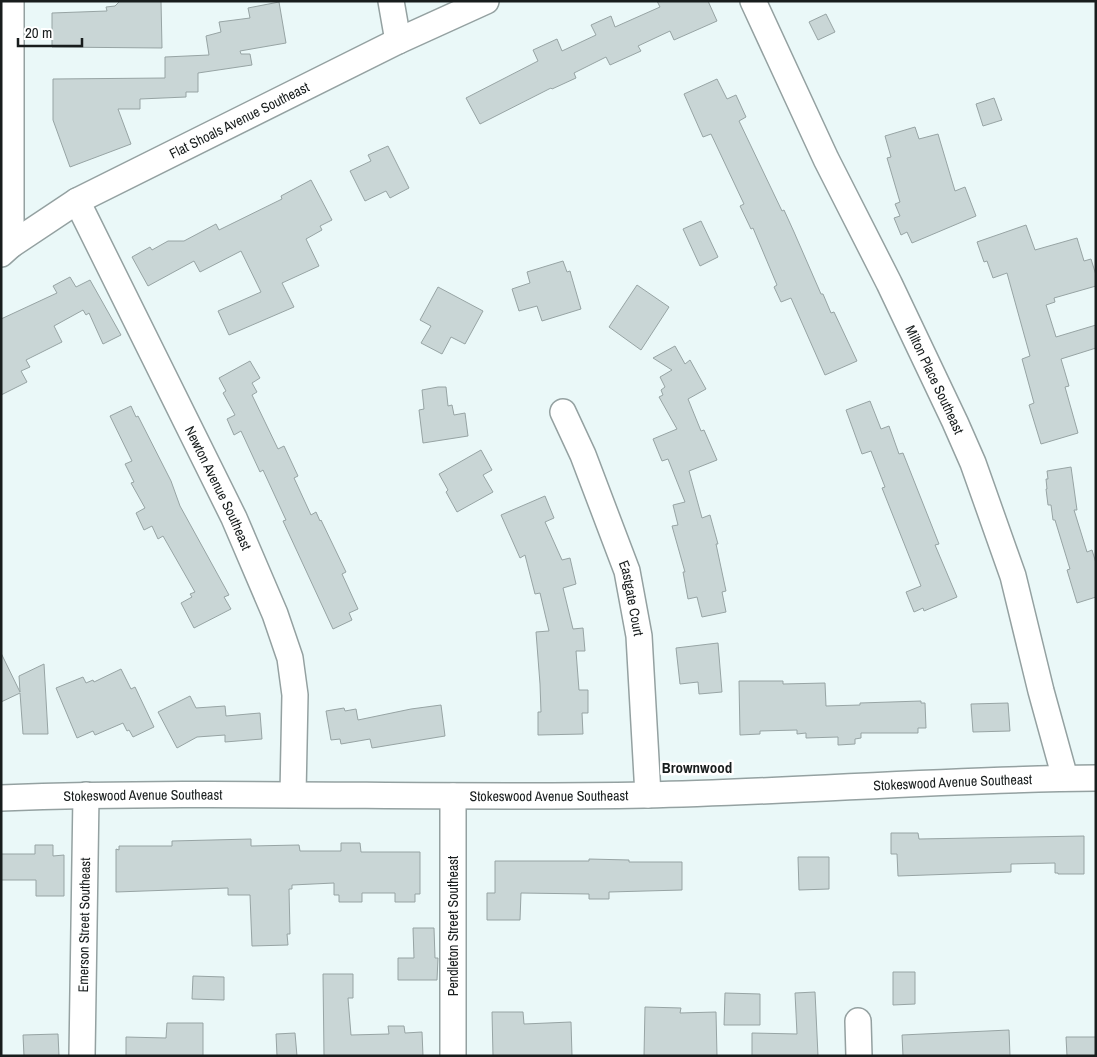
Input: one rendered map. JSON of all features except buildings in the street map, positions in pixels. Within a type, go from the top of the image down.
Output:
[{"type":"street","points":[[6,249],[11,1]]},
{"type":"street","points":[[391,1],[398,42]]},
{"type":"street","name":"Flat Shoals Avenue Southeast","points":[[6,249],[77,201],[398,42],[486,1]]},
{"type":"street","name":"Milton Place Southeast","points":[[753,1],[826,159],[889,283],[973,464],[1013,576],[1041,691],[1065,778]]},
{"type":"street","name":"Newton Avenue Southeast","points":[[77,201],[234,518],[275,614],[290,658],[295,695],[292,794]]},
{"type":"street","name":"Eastgate Court","points":[[563,412],[583,455],[627,571],[639,636],[648,795]]},
{"type":"street","name":"Stokeswood Avenue Southeast","points":[[1,798],[86,795],[292,794],[453,796],[648,795],[1096,778]]},
{"type":"street","name":"Emerson Street Southeast","points":[[82,1056],[86,795]]},
{"type":"street","name":"Pendleton Street Southeast","points":[[453,796],[454,1056]]},
{"type":"street","points":[[858,1022],[859,1056]]},
{"type":"district","name":"Brownwood","points":[[697,767]]}]
